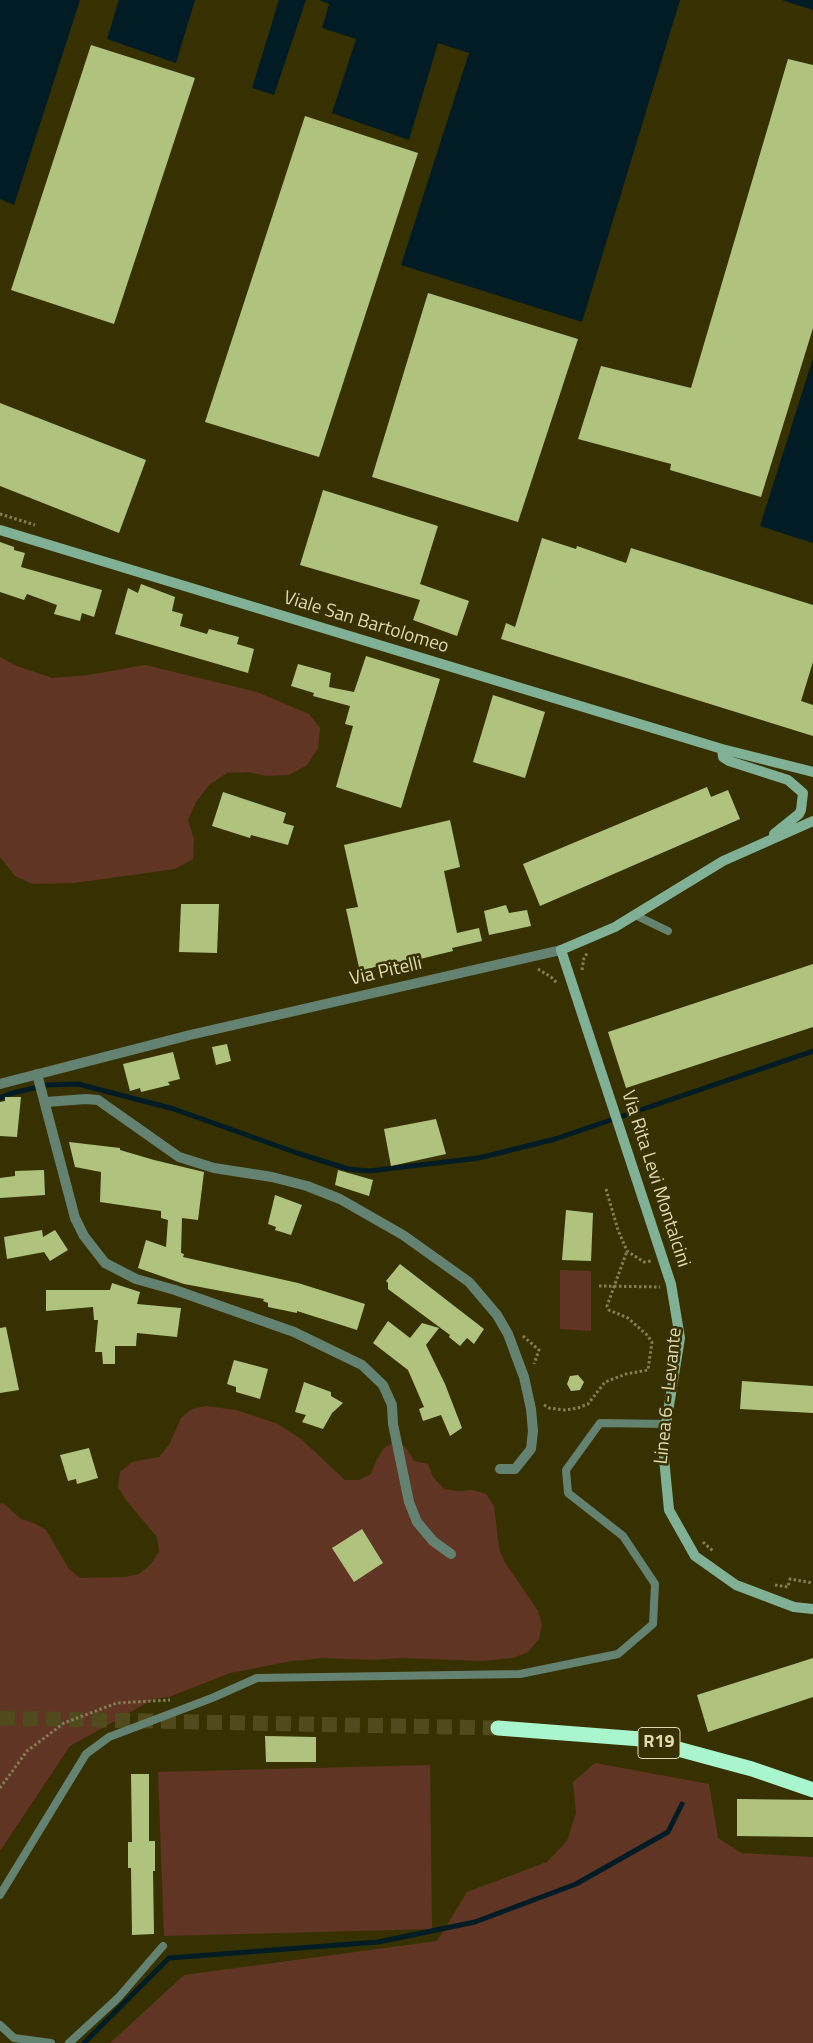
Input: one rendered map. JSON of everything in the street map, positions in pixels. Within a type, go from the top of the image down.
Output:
[{"type":"highway","name":"R19","points":[[498,1728],[641,1739],[752,1769],[813,1790]]},
{"type":"main road","name":"Viale San Bartolomeo","points":[[0,530],[722,749],[813,772]]},
{"type":"main road","name":"Viale San Bartolomeo","points":[[722,749],[722,757],[729,761],[788,780]]},
{"type":"main road","name":"Via Pitelli","points":[[760,845],[799,814],[801,810],[803,793],[788,780]]},
{"type":"main road","name":"Via Pitelli","points":[[561,950],[615,927],[724,861],[813,821]]},
{"type":"main road","name":"Via Rita Levi Montalcini","points":[[561,950],[671,1284],[680,1338],[666,1424],[664,1458],[669,1510],[694,1556],[736,1585],[794,1608],[813,1609]]},
{"type":"street","name":"Via Pitelli","points":[[0,1084],[190,1036],[561,950]]},
{"type":"street","points":[[38,1075],[75,1218],[84,1236],[105,1263],[136,1279],[175,1290],[294,1332],[362,1365],[382,1385],[392,1405],[393,1424],[409,1502],[417,1522],[433,1541],[451,1554]]},
{"type":"street","points":[[45,1100],[98,1100],[179,1157],[214,1168],[272,1177],[307,1186],[340,1199],[403,1235],[470,1282],[496,1315],[508,1334],[524,1377],[531,1409],[533,1431],[531,1449],[515,1469],[500,1469]]},
{"type":"lane","points":[[635,915],[668,931]]},
{"type":"lane","points":[[0,1895],[86,1754],[109,1737],[212,1698],[257,1678],[520,1674],[618,1654],[653,1624],[655,1584],[623,1536],[568,1493],[566,1470],[600,1423],[666,1424]]},
{"type":"lane","points":[[69,2043],[118,1998],[163,1946]]},
{"type":"lane","points":[[0,2025],[14,2038],[51,2043]]},
{"type":"path","points":[[582,975],[584,958],[594,948]]},
{"type":"path","points":[[535,968],[551,977],[558,988]]},
{"type":"path","points":[[606,1189],[618,1230],[627,1251],[644,1262],[664,1261]]},
{"type":"path","points":[[541,1403],[549,1408],[578,1408],[588,1404],[605,1382],[626,1374],[648,1370],[652,1342],[648,1335],[628,1318],[609,1310],[607,1306],[627,1251]]},
{"type":"path","points":[[599,1286],[661,1287]]},
{"type":"path","points":[[520,1333],[540,1350],[533,1369]]},
{"type":"path","points":[[699,1535],[716,1553]]},
{"type":"path","points":[[772,1584],[788,1587],[790,1579],[813,1583]]},
{"type":"path","points":[[0,1788],[27,1750],[64,1723],[117,1703],[172,1700]]},
{"type":"shaded area","points":[[0,657],[17,666],[52,678],[89,675],[145,665],[257,692],[309,714],[320,728],[318,748],[307,765],[289,775],[266,776],[248,772],[227,773],[209,785],[196,802],[188,820],[194,839],[193,859],[175,869],[74,883],[32,884],[15,876],[0,857]]},
{"type":"shaded area","points":[[560,1270],[591,1271],[591,1331],[560,1329]]},
{"type":"shaded area","points":[[206,1406],[236,1410],[278,1424],[301,1439],[345,1480],[359,1480],[371,1474],[384,1448],[397,1440],[407,1449],[414,1461],[428,1464],[433,1477],[444,1489],[472,1490],[486,1494],[494,1506],[499,1548],[504,1561],[538,1611],[542,1625],[539,1639],[528,1652],[513,1658],[482,1661],[324,1658],[292,1661],[230,1673],[169,1697],[154,1699],[70,1746],[0,1851],[0,1504],[3,1503],[21,1519],[34,1523],[46,1530],[69,1569],[80,1578],[125,1577],[139,1574],[150,1565],[159,1552],[157,1537],[126,1500],[118,1487],[120,1472],[132,1462],[159,1457],[169,1445],[181,1418],[192,1409]]},
{"type":"shaded area","points":[[595,1763],[709,1784],[718,1838],[741,1853],[813,1857],[813,2043],[110,2043],[184,1975],[437,1941],[467,1892],[547,1862],[567,1841],[576,1813],[573,1782]]},
{"type":"shaded area","points":[[430,1765],[432,1929],[164,1936],[158,1772]]},
{"type":"water","points":[[0,0],[80,0],[14,205],[0,199]]},
{"type":"water","points":[[119,0],[195,0],[176,63],[107,39]]},
{"type":"water","points":[[279,0],[306,0],[274,95],[252,88]]},
{"type":"water","points":[[319,0],[680,0],[582,322],[401,265],[469,53],[438,43],[409,140],[332,113],[356,39],[322,28],[329,4]]},
{"type":"water","points":[[782,0],[813,0],[813,10],[794,4]]},
{"type":"water","points":[[813,358],[813,543],[760,526]]},
{"type":"building","points":[[91,45],[195,78],[114,324],[11,290]]},
{"type":"building","points":[[788,59],[813,65],[813,328],[761,497],[670,470],[671,464],[578,439],[601,366],[691,388]]},
{"type":"building","points":[[305,116],[418,153],[319,457],[205,422]]},
{"type":"building","points":[[428,293],[578,339],[518,522],[372,477]]},
{"type":"building","points":[[0,403],[146,460],[119,533],[0,486]]},
{"type":"building","points":[[323,490],[438,526],[420,584],[469,601],[457,636],[413,620],[420,600],[300,565]]},
{"type":"building","points":[[542,538],[576,549],[577,546],[626,563],[631,548],[813,605],[813,662],[801,701],[813,705],[813,736],[501,639],[506,623],[515,627]]},
{"type":"building","points":[[0,542],[14,547],[14,550],[25,553],[21,567],[102,590],[94,617],[82,613],[80,621],[54,614],[57,605],[27,594],[24,600],[0,592]]},
{"type":"building","points":[[141,584],[175,597],[172,611],[183,614],[180,626],[207,634],[209,629],[239,637],[237,644],[254,649],[248,673],[115,634],[128,588],[138,593]]},
{"type":"building","points":[[366,656],[440,679],[401,808],[336,787],[353,726],[345,724],[350,706],[313,696],[314,693],[291,686],[298,664],[331,673],[329,687],[354,692]]},
{"type":"building","points":[[493,695],[545,712],[525,778],[473,762]]},
{"type":"building","points":[[707,787],[711,797],[728,790],[740,819],[540,906],[523,864]]},
{"type":"building","points":[[223,792],[286,813],[283,823],[294,826],[288,845],[251,835],[250,838],[212,826]]},
{"type":"building","points":[[450,820],[460,867],[444,871],[457,933],[479,928],[482,941],[452,948],[453,951],[387,967],[386,963],[360,972],[346,909],[358,907],[344,845]]},
{"type":"building","points":[[181,904],[219,904],[217,953],[179,952]]},
{"type":"building","points":[[506,905],[509,913],[527,910],[531,926],[489,935],[484,911]]},
{"type":"building","points":[[813,964],[813,1027],[626,1088],[608,1032]]},
{"type":"building","points":[[227,1044],[231,1061],[216,1065],[212,1047]]},
{"type":"building","points":[[173,1052],[180,1079],[168,1082],[170,1085],[141,1092],[140,1088],[130,1091],[123,1064]]},
{"type":"building","points":[[5,1097],[21,1097],[17,1137],[0,1136],[0,1102],[5,1101]]},
{"type":"building","points":[[436,1119],[446,1154],[391,1166],[384,1129]]},
{"type":"building","points":[[69,1142],[120,1148],[120,1150],[154,1160],[204,1172],[198,1220],[182,1218],[181,1253],[184,1254],[183,1257],[298,1283],[365,1304],[357,1330],[297,1311],[297,1313],[268,1307],[268,1303],[263,1301],[264,1299],[184,1284],[138,1268],[146,1240],[166,1247],[168,1220],[161,1218],[161,1211],[100,1202],[101,1172],[75,1167]]},
{"type":"building","points":[[44,1170],[45,1195],[0,1198],[0,1178],[15,1176],[15,1171]]},
{"type":"building","points":[[338,1170],[373,1180],[369,1196],[335,1185]]},
{"type":"building","points":[[275,1195],[302,1205],[291,1235],[275,1230],[276,1227],[268,1224]]},
{"type":"building","points":[[566,1210],[593,1213],[591,1261],[562,1260]]},
{"type":"building","points":[[42,1230],[43,1237],[55,1230],[68,1250],[50,1261],[44,1252],[7,1259],[4,1237]]},
{"type":"building","points":[[400,1264],[484,1329],[474,1344],[467,1338],[460,1346],[449,1337],[450,1335],[388,1289],[386,1281]]},
{"type":"building","points":[[112,1283],[140,1292],[137,1304],[181,1308],[177,1337],[137,1333],[136,1346],[115,1346],[115,1364],[103,1364],[102,1352],[95,1352],[98,1320],[94,1320],[93,1307],[46,1311],[46,1290],[110,1290]]},
{"type":"building","points":[[388,1321],[410,1338],[422,1323],[439,1328],[426,1345],[445,1384],[462,1428],[450,1436],[441,1415],[423,1421],[419,1409],[424,1407],[408,1370],[373,1343]]},
{"type":"building","points":[[6,1327],[19,1390],[0,1393],[0,1328]]},
{"type":"building","points":[[234,1360],[268,1369],[260,1399],[236,1392],[236,1387],[227,1384]]},
{"type":"building","points":[[578,1375],[584,1382],[580,1390],[571,1391],[567,1384],[570,1376]]},
{"type":"building","points":[[742,1381],[813,1386],[813,1413],[740,1409]]},
{"type":"building","points":[[304,1382],[331,1392],[331,1396],[343,1403],[332,1413],[323,1429],[302,1422],[306,1415],[295,1412]]},
{"type":"building","points":[[89,1448],[98,1478],[77,1484],[76,1479],[68,1481],[60,1455]]},
{"type":"building","points":[[362,1529],[383,1563],[354,1582],[332,1548]]},
{"type":"building","points":[[813,1658],[813,1697],[708,1732],[697,1695]]},
{"type":"building","points":[[265,1736],[316,1737],[316,1762],[266,1762]]},
{"type":"building","points":[[131,1774],[149,1774],[149,1841],[155,1841],[155,1871],[153,1871],[154,1934],[132,1935],[131,1868],[128,1868],[128,1842],[132,1842]]},
{"type":"building","points":[[737,1799],[813,1800],[813,1837],[737,1836]]},
{"type":"waterway","points":[[0,1098],[46,1085],[78,1084],[174,1109],[348,1169],[369,1171],[479,1158],[555,1139],[813,1051]]},
{"type":"waterway","points":[[84,2043],[169,1958],[378,1942],[475,1922],[576,1884],[668,1832],[682,1804]]},
{"type":"tunnel","points":[[0,1718],[498,1728]]}]
